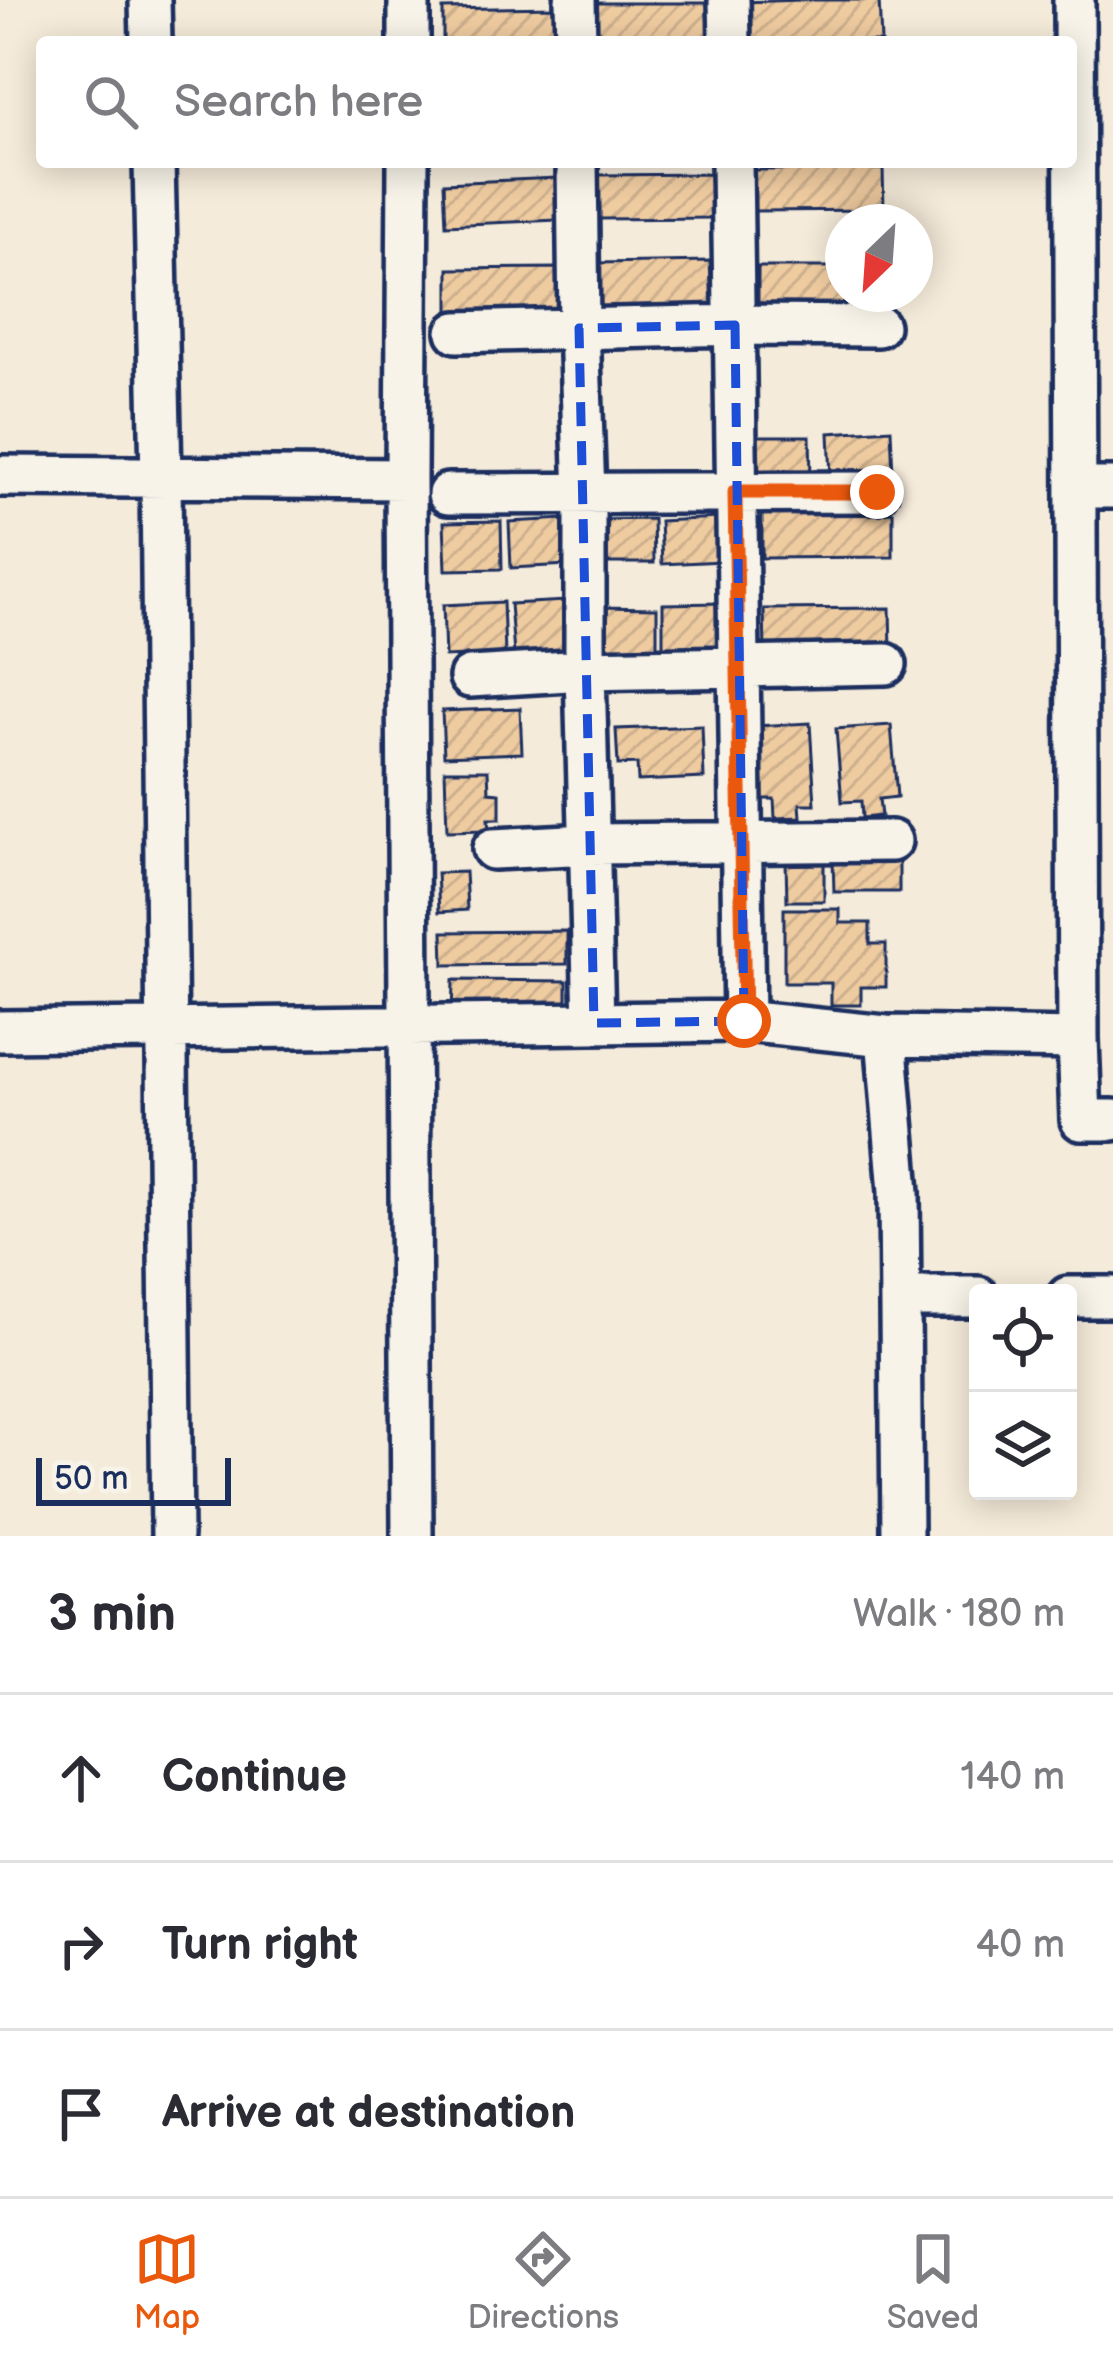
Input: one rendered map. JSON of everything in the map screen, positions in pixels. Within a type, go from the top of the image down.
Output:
[{"type":"street","points":[[150,0],[151,36]]},
{"type":"street","points":[[409,0],[409,36]]},
{"type":"street","points":[[575,0],[576,36]]},
{"type":"street","points":[[730,0],[730,36]]},
{"type":"street","points":[[1087,24],[1096,943],[1078,1040],[1081,1120],[1113,1120]]},
{"type":"street","points":[[154,168],[172,1536]]},
{"type":"street","points":[[408,168],[412,1536]]},
{"type":"street","points":[[577,168],[594,1023]]},
{"type":"street","points":[[732,168],[744,1021]]},
{"type":"street","points":[[457,332],[878,326]]},
{"type":"street","points":[[0,476],[406,479]]},
{"type":"street","points":[[448,494],[877,492]]},
{"type":"street","points":[[470,677],[886,664]]},
{"type":"street","points":[[493,850],[589,844],[891,841]]},
{"type":"street","points":[[0,1031],[744,1021],[886,1036],[1078,1040]]},
{"type":"street","points":[[886,1036],[899,1192],[902,1536]]},
{"type":"street","points":[[901,1298],[969,1297]]},
{"type":"street","points":[[1077,1297],[1113,1297]]},
{"type":"highlighted area","points":[[735,325],[744,1021],[594,1023],[579,328]]},
{"type":"building","points":[[879,0],[881,36],[744,36],[742,2]]},
{"type":"building","points":[[596,3],[708,3],[708,36],[596,36]]},
{"type":"building","points":[[556,7],[556,36],[443,36],[443,9]]},
{"type":"building","points":[[883,169],[884,204],[754,211],[754,170]]},
{"type":"building","points":[[710,174],[712,218],[599,219],[598,175]]},
{"type":"building","points":[[556,178],[558,220],[446,225],[444,183]]},
{"type":"building","points":[[710,261],[712,307],[598,309],[597,263]]},
{"type":"building","points":[[758,267],[825,267],[825,309],[758,308]]},
{"type":"building","points":[[559,268],[560,311],[449,312],[449,269]]},
{"type":"building","points":[[891,429],[893,475],[831,478],[829,433]]},
{"type":"building","points":[[751,436],[810,436],[811,479],[751,479]]},
{"type":"building","points":[[893,512],[893,557],[762,558],[762,513]]},
{"type":"building","points":[[719,518],[722,561],[662,564],[660,521]]},
{"type":"building","points":[[566,519],[569,565],[511,568],[509,522]]},
{"type":"building","points":[[653,519],[654,563],[596,563],[595,520]]},
{"type":"building","points":[[501,521],[502,569],[446,570],[444,522]]},
{"type":"building","points":[[566,601],[569,651],[514,654],[510,604]]},
{"type":"building","points":[[503,602],[505,654],[445,657],[443,605]]},
{"type":"building","points":[[723,603],[724,651],[663,652],[663,604]]},
{"type":"building","points":[[597,607],[657,608],[657,652],[596,651]]},
{"type":"building","points":[[890,608],[891,651],[765,652],[764,609]]},
{"type":"building","points":[[520,708],[522,753],[444,756],[442,711]]},
{"type":"building","points":[[810,723],[815,804],[800,804],[801,817],[775,818],[774,799],[759,799],[755,726]]},
{"type":"building","points":[[891,725],[897,797],[879,799],[881,816],[862,818],[861,801],[842,802],[836,729]]},
{"type":"building","points":[[702,726],[704,778],[638,781],[637,764],[618,765],[616,729]]},
{"type":"building","points":[[445,770],[488,770],[489,792],[500,793],[500,819],[488,819],[489,830],[447,831]]},
{"type":"building","points":[[899,859],[899,892],[834,892],[833,860]]},
{"type":"building","points":[[786,862],[824,862],[824,901],[787,901]]},
{"type":"building","points":[[465,872],[467,910],[439,912],[437,873]]},
{"type":"building","points":[[784,909],[840,909],[840,923],[870,923],[870,944],[886,944],[886,987],[861,987],[861,1005],[831,1005],[831,983],[784,983]]},
{"type":"building","points":[[567,931],[567,964],[444,965],[443,932]]},
{"type":"building","points":[[453,980],[567,981],[567,1018],[452,1016]]},
{"type":"route","points":[[744,1021],[735,492],[877,492]]}]
